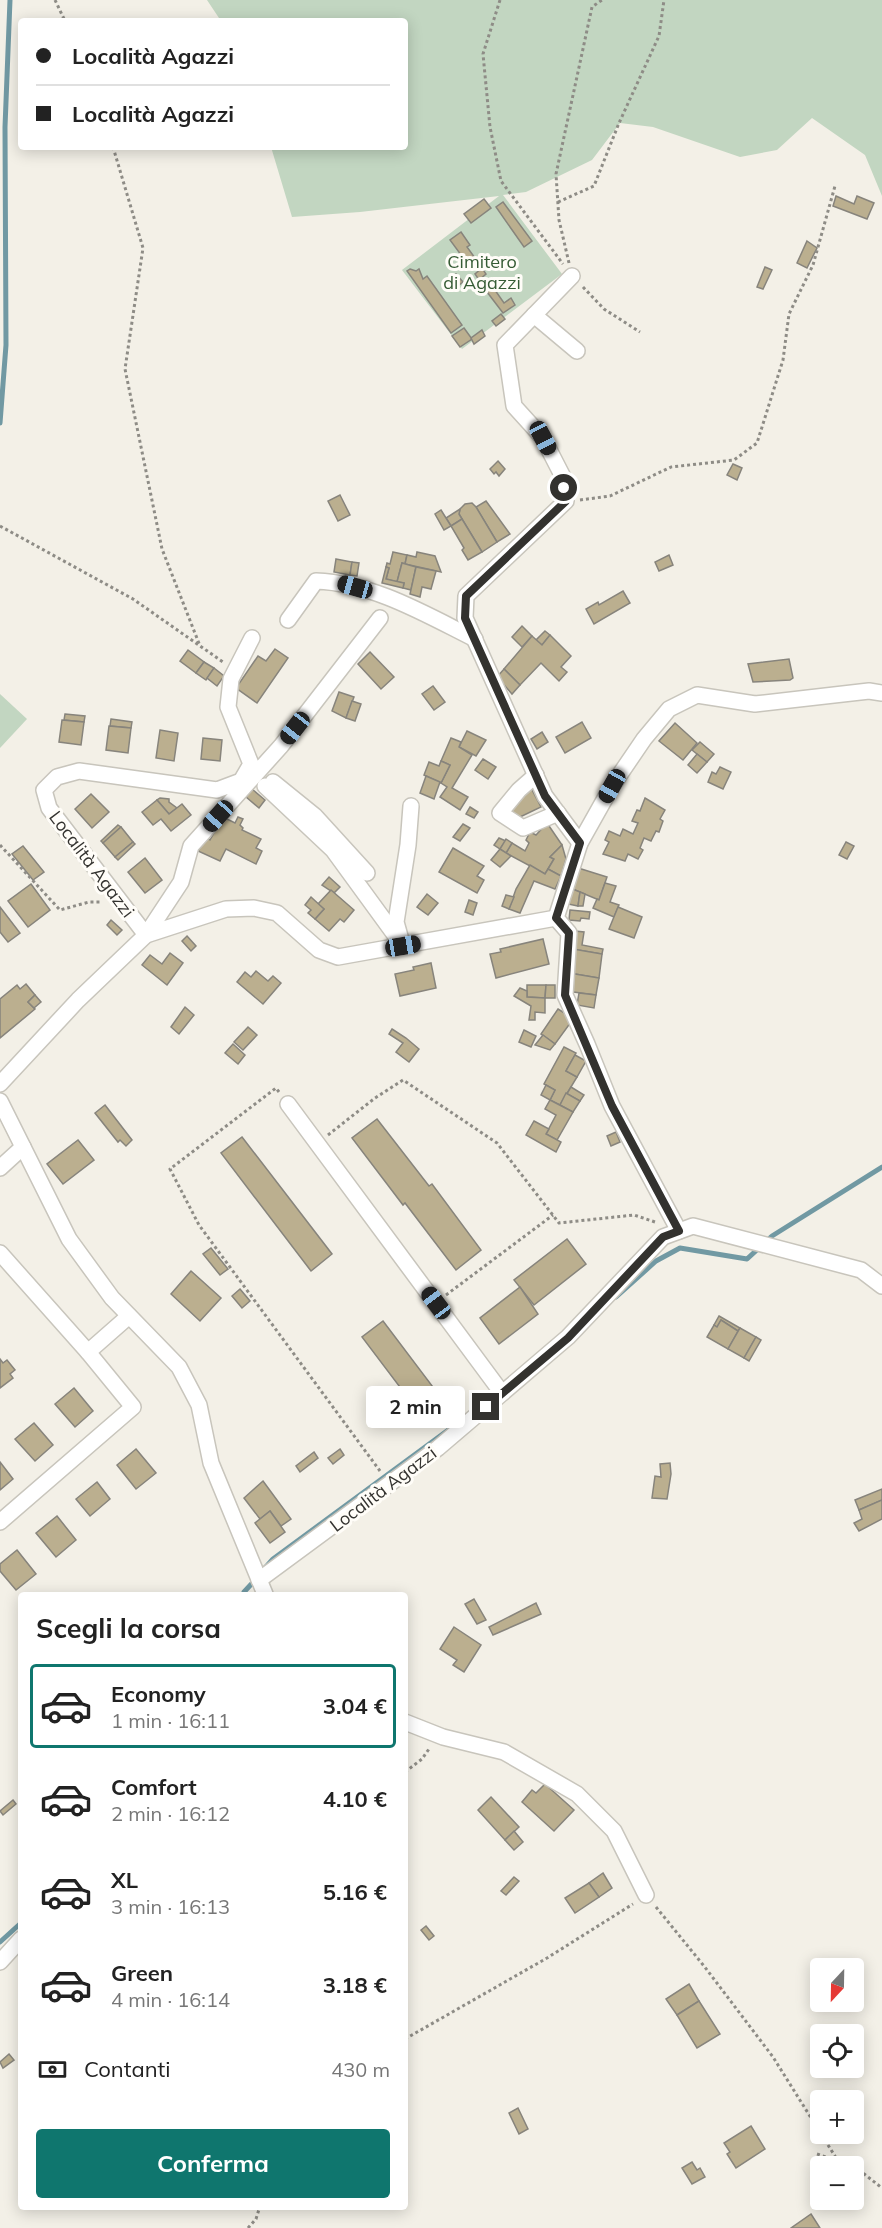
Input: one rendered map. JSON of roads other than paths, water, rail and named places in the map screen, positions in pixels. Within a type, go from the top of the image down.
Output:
[{"type":"street","points":[[572,276],[505,345],[514,406],[543,438],[548,447],[562,474],[566,501],[466,596],[465,618],[545,796],[580,843]]},
{"type":"street","points":[[534,315],[577,351]]},
{"type":"street","points":[[288,620],[316,581],[336,582],[392,598],[475,639]]},
{"type":"street","name":"Località Agazzi","points":[[0,1084],[78,1000],[146,935],[181,882],[191,846],[281,746],[380,618]]},
{"type":"street","name":"Località Agazzi","points":[[146,935],[49,808],[44,790],[57,777],[79,771],[217,790],[241,781],[251,764],[228,707],[231,679],[252,638]]},
{"type":"street","points":[[679,1231],[612,1106],[565,995],[569,933],[556,918],[580,843],[612,786],[644,739],[669,709],[697,695],[755,704],[870,691],[882,693]]},
{"type":"street","points":[[259,771],[315,816],[367,873]]},
{"type":"street","points":[[536,775],[519,790],[500,813],[523,828],[558,813]]},
{"type":"street","points":[[265,786],[333,850],[403,946]]},
{"type":"street","points":[[403,946],[396,921],[408,845],[411,806]]},
{"type":"street","name":"Località Agazzi","points":[[146,935],[226,909],[254,908],[277,913],[319,950],[338,957],[556,918]]},
{"type":"street","points":[[0,1101],[69,1239],[112,1298],[179,1367],[199,1405],[211,1463],[264,1592]]},
{"type":"street","points":[[288,1104],[502,1393]]},
{"type":"street","points":[[0,1168],[23,1147]]},
{"type":"street","name":"Località Agazzi","points":[[258,1580],[438,1448],[568,1338],[663,1237],[693,1226],[861,1270],[881,1284]]},
{"type":"street","points":[[0,1253],[88,1352],[133,1407],[0,1522]]},
{"type":"street","points":[[88,1352],[129,1316]]},
{"type":"street","points":[[408,1723],[443,1737],[504,1752],[577,1794],[614,1831],[646,1895]]},
{"type":"street","points":[[0,1962],[18,1942]]},
{"type":"waterway","points":[[0,423],[6,345],[5,127],[10,0]]},
{"type":"waterway","points":[[616,1297],[656,1261],[680,1248],[747,1259],[772,1236],[882,1167]]},
{"type":"waterway","points":[[265,1568],[273,1559],[451,1428]]},
{"type":"waterway","points":[[244,1592],[257,1578]]},
{"type":"waterway","points":[[0,1942],[18,1926]]},
{"type":"park label","name":"Cimitero di Agazzi","points":[[482,271]]}]
